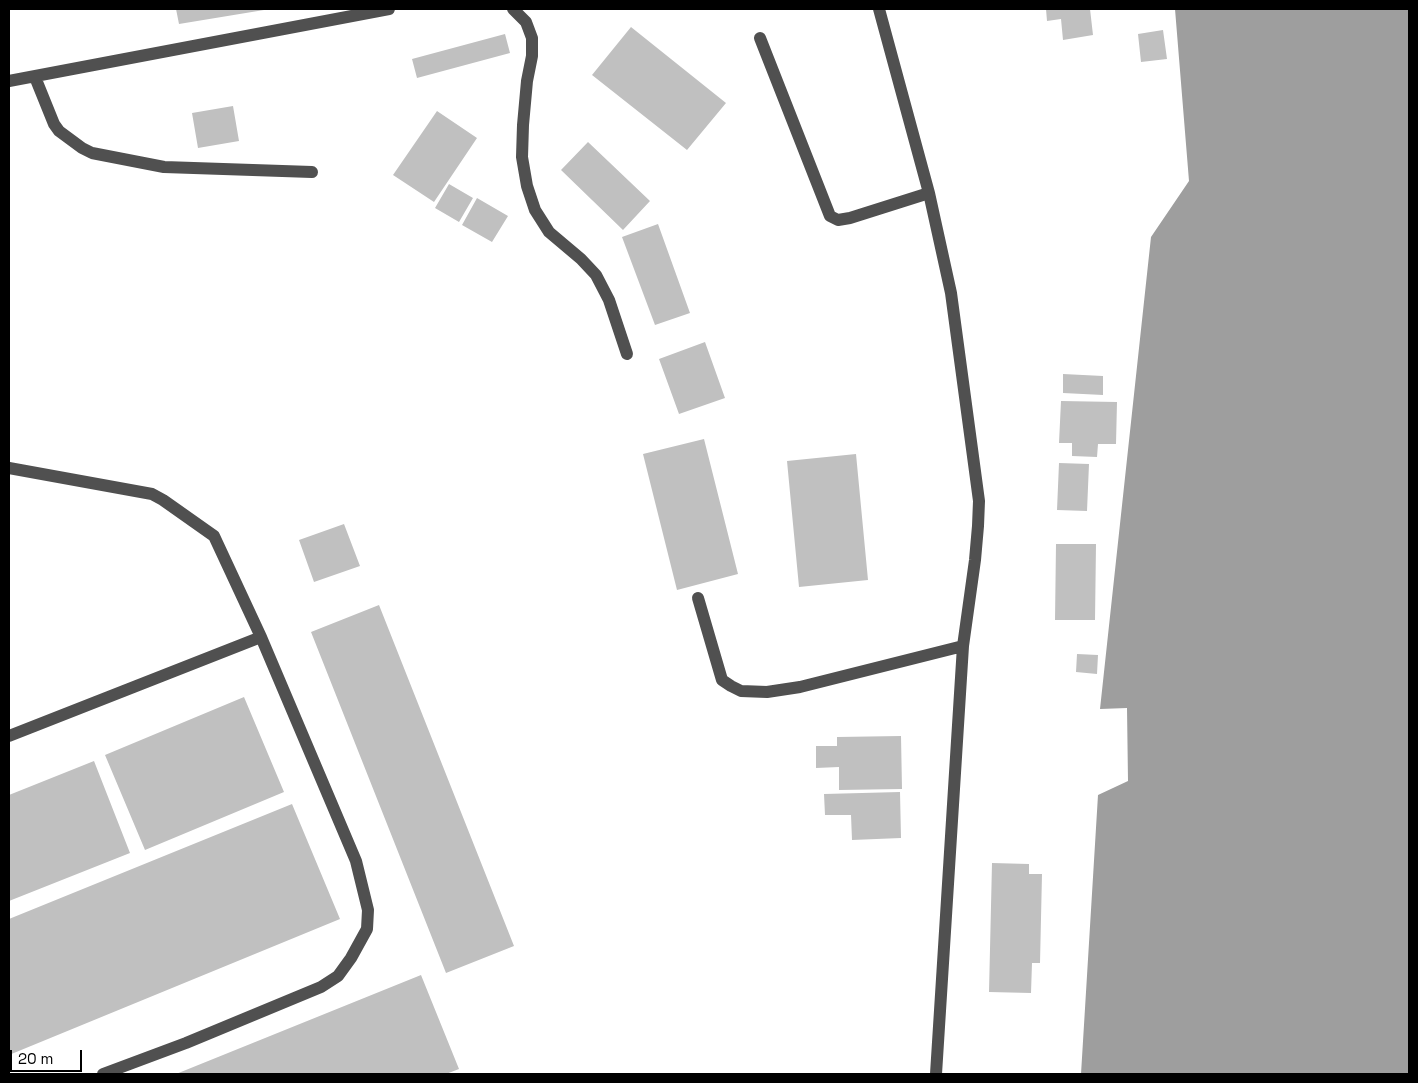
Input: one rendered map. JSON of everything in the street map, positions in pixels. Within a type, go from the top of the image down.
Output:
[{"type":"lane","points":[[9,81],[389,9]]},
{"type":"lane","points":[[513,9],[526,22],[532,38],[532,56],[527,81],[523,125],[522,157],[527,186],[535,210],[549,232],[581,259],[596,275],[609,300],[627,354]]},
{"type":"lane","points":[[879,9],[929,193],[950,293],[979,501],[975,560],[962,646],[936,1074]]},
{"type":"lane","points":[[760,38],[830,216],[838,220],[850,218],[929,193]]},
{"type":"lane","points":[[35,77],[54,124],[59,131],[82,148],[92,152],[164,168],[312,172]]},
{"type":"lane","points":[[9,468],[152,494],[214,536],[262,637],[356,861],[368,910],[367,929],[351,958],[338,976],[321,987],[186,1043],[103,1074]]},
{"type":"lane","points":[[698,598],[722,680],[741,691],[767,692],[800,688],[962,646]]},
{"type":"lane","points":[[9,736],[262,637]]},
{"type":"shaded area","points":[[1175,9],[1409,9],[1409,1074],[1081,1074],[1098,795],[1128,781],[1127,708],[1100,709],[1151,237],[1189,181]]},
{"type":"building","points":[[176,9],[264,9],[264,10],[179,24]]},
{"type":"building","points":[[1046,9],[1090,9],[1093,35],[1063,40],[1061,19],[1047,21]]},
{"type":"building","points":[[631,27],[726,103],[687,150],[592,75]]},
{"type":"building","points":[[1163,30],[1167,59],[1141,62],[1138,34]]},
{"type":"building","points":[[505,34],[510,53],[417,78],[412,59]]},
{"type":"building","points":[[233,106],[239,141],[198,148],[192,113]]},
{"type":"building","points":[[437,111],[477,138],[434,202],[393,175]]},
{"type":"building","points":[[588,142],[650,201],[623,230],[561,170]]},
{"type":"building","points":[[449,184],[473,198],[459,222],[435,208]]},
{"type":"building","points":[[477,198],[508,216],[492,242],[462,225]]},
{"type":"building","points":[[658,224],[690,313],[655,325],[622,237]]},
{"type":"building","points":[[705,342],[725,398],[679,414],[659,359]]},
{"type":"building","points":[[1063,374],[1103,376],[1103,395],[1063,393]]},
{"type":"building","points":[[1061,401],[1117,402],[1116,444],[1098,444],[1097,457],[1072,456],[1072,443],[1059,443]]},
{"type":"building","points":[[704,439],[738,574],[677,590],[643,454]]},
{"type":"building","points":[[856,454],[868,580],[799,587],[787,461]]},
{"type":"building","points":[[1059,463],[1089,464],[1087,511],[1057,510]]},
{"type":"building","points":[[344,524],[360,566],[314,582],[299,540]]},
{"type":"building","points":[[1056,544],[1096,544],[1095,620],[1055,620]]},
{"type":"building","points":[[379,605],[514,946],[446,973],[311,632]]},
{"type":"building","points":[[1077,654],[1098,655],[1097,674],[1076,672]]},
{"type":"building","points":[[244,697],[284,792],[145,850],[105,755]]},
{"type":"building","points":[[901,736],[902,789],[839,790],[839,767],[816,768],[816,746],[837,746],[837,737]]},
{"type":"building","points":[[94,761],[130,853],[9,901],[9,795]]},
{"type":"building","points":[[900,792],[901,838],[852,840],[851,815],[825,815],[824,794]]},
{"type":"building","points":[[292,804],[340,919],[9,1055],[9,919]]},
{"type":"building","points":[[992,863],[1029,864],[1029,874],[1042,874],[1040,963],[1032,963],[1031,993],[989,992]]},
{"type":"building","points":[[421,975],[459,1069],[446,1074],[176,1074]]}]
